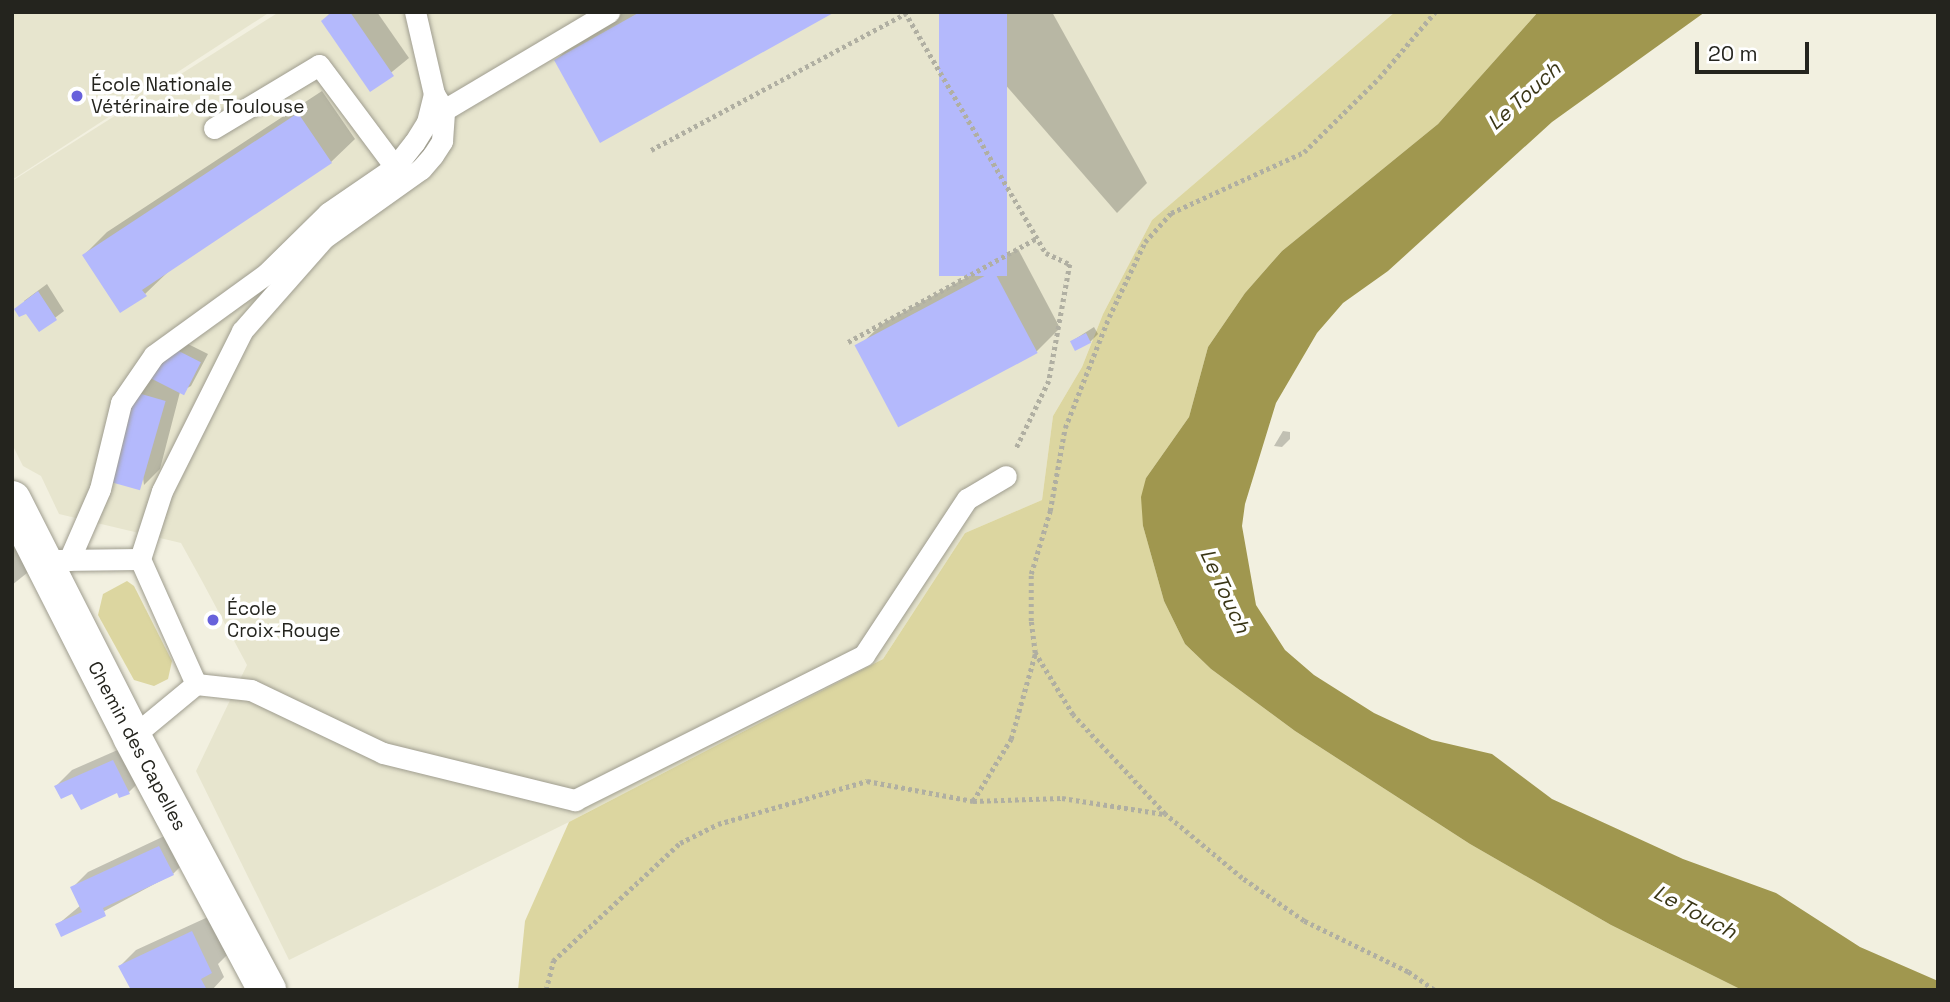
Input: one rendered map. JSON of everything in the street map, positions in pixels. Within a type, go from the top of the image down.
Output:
[{"type":"street","name":"Chemin des Capelles","points":[[12,500],[54,560],[132,737],[267,990]]},
{"type":"lane","points":[[196,684],[140,559],[162,491],[242,331],[324,238],[421,169],[442,141],[439,102],[415,12]]},
{"type":"lane","points":[[54,560],[100,489],[121,402],[154,355],[184,329],[266,274],[328,213],[396,167],[439,102],[609,12]]},
{"type":"lane","points":[[214,128],[319,65],[396,167]]},
{"type":"lane","points":[[132,737],[196,684],[251,690],[383,753],[575,800],[864,655],[967,499],[1006,476]]},
{"type":"lane","points":[[54,560],[140,559]]},
{"type":"path","points":[[973,802],[1011,739],[1035,653],[1031,574],[1050,511],[1065,428],[1109,317],[1145,243],[1171,213],[1304,152],[1379,78],[1435,12]]},
{"type":"path","points":[[651,150],[905,13],[1046,253],[1070,264],[1049,381],[1028,417],[1006,476]]},
{"type":"path","points":[[848,342],[1037,238]]},
{"type":"path","points":[[1035,653],[1073,715],[1165,814],[1304,921],[1408,972],[1434,990]]},
{"type":"path","points":[[546,990],[553,961],[680,843],[718,824],[867,781],[973,802],[1062,798],[1165,814]]},
{"type":"shaded area","name":"École Nationale Vétérinaire de Toulouse","points":[[12,12],[270,12],[12,180]]},
{"type":"shaded area","points":[[279,12],[1395,12],[1152,220],[1103,314],[1082,367],[1053,416],[1042,500],[965,533],[883,659],[569,822],[289,960],[196,771],[247,665],[202,581],[181,543],[59,514],[41,476],[23,466],[12,444],[12,181]]},
{"type":"shaded area","points":[[1395,12],[1538,12],[1438,124],[1282,251],[1245,293],[1208,347],[1189,417],[1146,478],[1143,526],[1164,601],[1185,644],[1211,669],[1295,731],[1470,844],[1611,925],[1742,990],[518,990],[525,921],[569,822],[883,659],[965,533],[1042,500],[1053,416],[1082,367],[1103,314],[1152,220]]},
{"type":"shaded area","points":[[127,581],[134,586],[172,661],[168,679],[154,686],[134,680],[98,615],[103,594]]},
{"type":"water","name":"Le Touch","points":[[1538,12],[1705,12],[1552,122],[1388,271],[1343,303],[1317,333],[1276,403],[1245,504],[1242,526],[1256,605],[1285,650],[1314,675],[1374,713],[1432,740],[1492,754],[1552,799],[1683,859],[1776,893],[1860,947],[1938,981],[1938,990],[1742,990],[1611,925],[1470,844],[1295,731],[1211,669],[1185,644],[1164,601],[1143,526],[1141,497],[1146,478],[1189,417],[1208,347],[1245,293],[1282,251],[1438,124]]},
{"type":"building","points":[[332,12],[350,12],[394,76],[370,92],[321,21]]},
{"type":"building","points":[[640,12],[835,12],[600,143],[554,60]]},
{"type":"building","points":[[939,12],[1007,12],[1007,276],[939,276]]},
{"type":"building","points":[[298,113],[332,163],[142,290],[147,296],[120,313],[82,255]]},
{"type":"building","points":[[994,271],[1038,353],[898,427],[854,345]]},
{"type":"building","points":[[38,291],[57,320],[39,332],[26,314],[19,317],[14,309]]},
{"type":"building","points":[[1086,333],[1091,343],[1075,351],[1070,341]]},
{"type":"building","points":[[167,345],[201,362],[184,395],[150,378]]},
{"type":"building","points":[[131,391],[166,401],[140,490],[105,480]]},
{"type":"building","points":[[113,760],[130,794],[119,798],[117,793],[81,810],[72,794],[61,799],[54,786]]},
{"type":"building","points":[[159,846],[174,875],[103,908],[106,916],[61,937],[55,924],[82,912],[70,887]]},
{"type":"building","points":[[192,931],[212,973],[201,979],[207,990],[131,990],[118,966]]},
{"type":"place","name":"École Nationale Vétérinaire de Toulouse","points":[[77,96]]},
{"type":"place","name":"École Croix-Rouge","points":[[213,620]]}]
